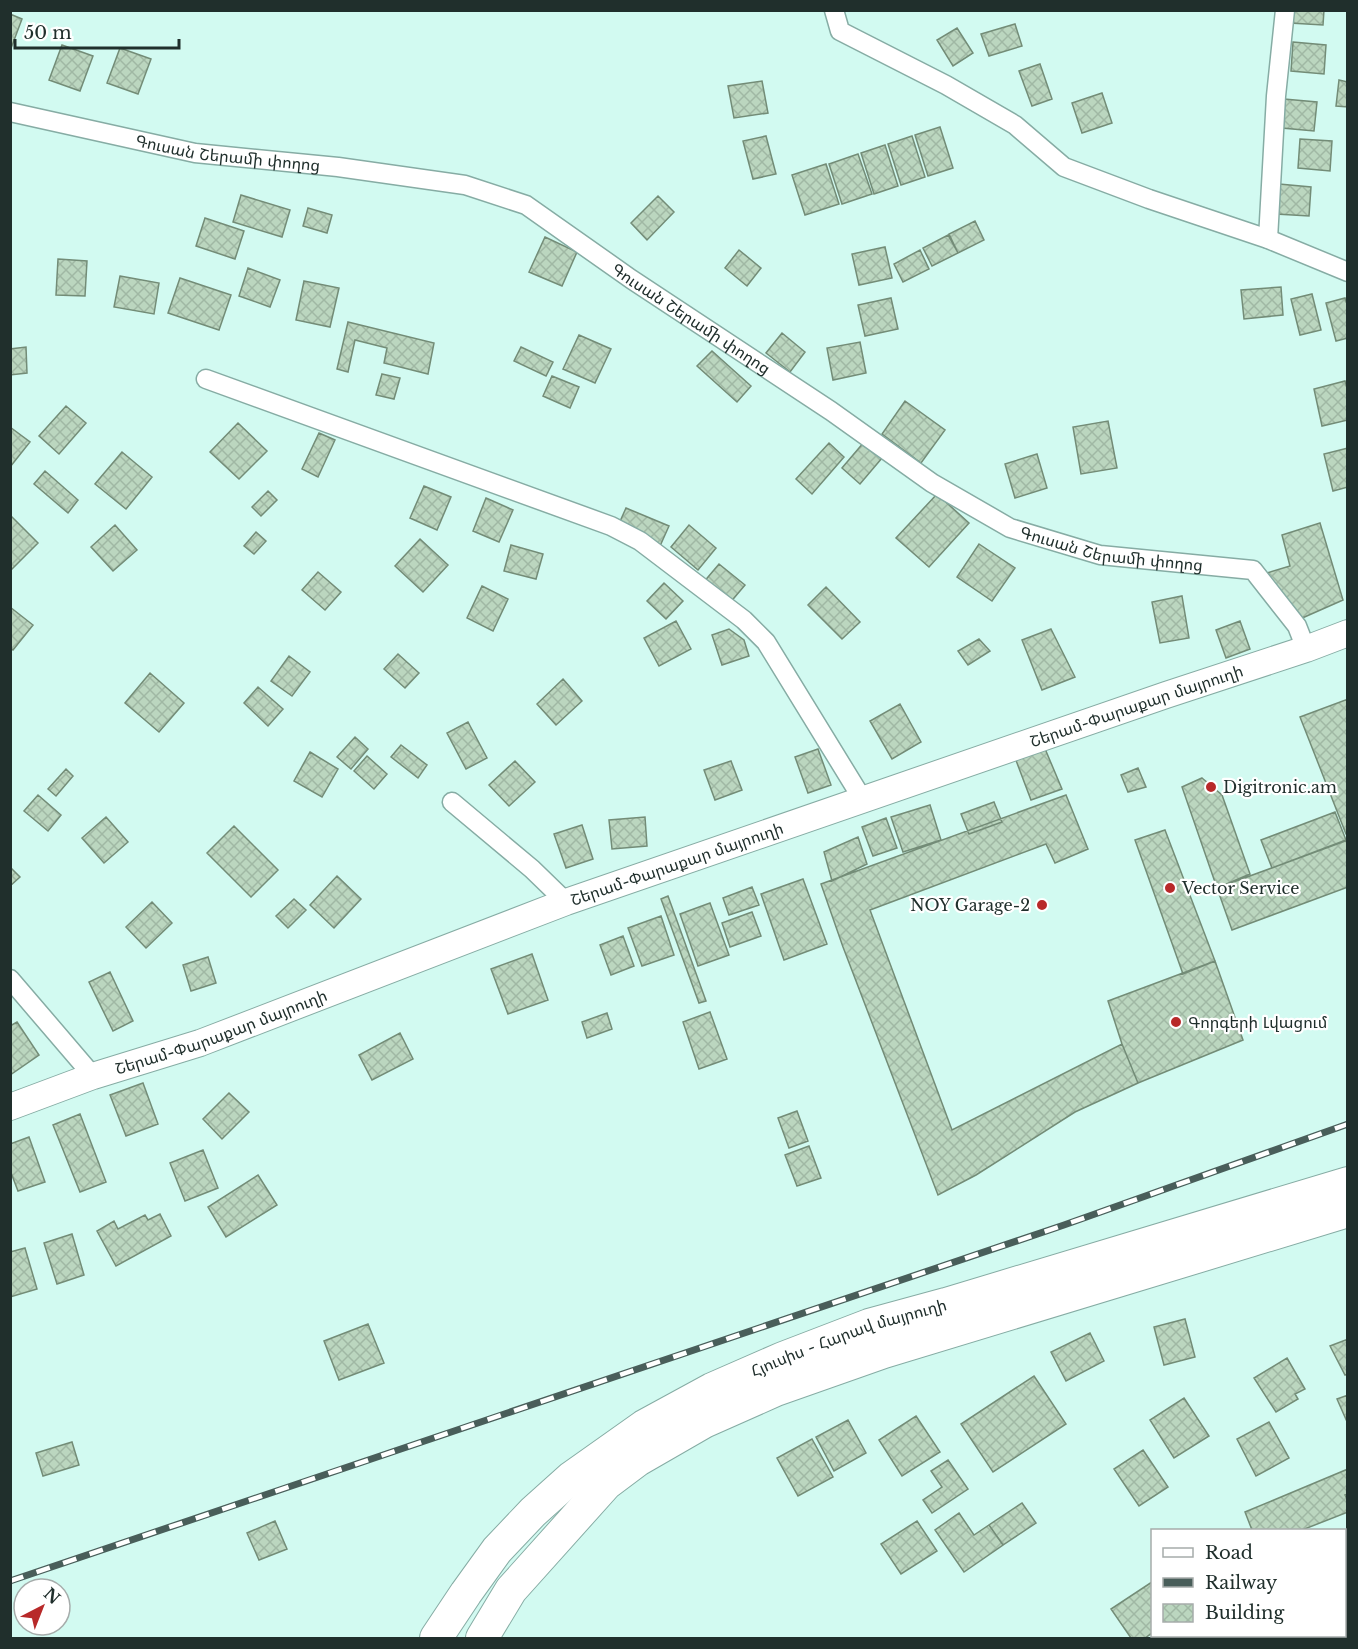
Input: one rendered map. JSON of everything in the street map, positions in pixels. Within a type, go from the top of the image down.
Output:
[{"type":"highway","name":"Հյուսիս - Հարավ մայրուղի","points":[[436,1638],[497,1550],[533,1512],[573,1478],[644,1426],[712,1389],[868,1325],[946,1304],[1347,1183]]},
{"type":"highway","name":"Հյուսիս - Հարավ մայրուղի","points":[[482,1638],[511,1590],[606,1484],[638,1460],[704,1422],[776,1390],[884,1352],[1347,1211]]},
{"type":"street","points":[[834,10],[840,31],[946,85],[1015,125],[1064,167],[1149,199],[1268,239],[1347,272]]},
{"type":"street","points":[[1268,239],[1276,96],[1285,10]]},
{"type":"street","name":"Գուսան Շերամի փողոց","points":[[10,112],[195,153],[339,167],[465,185],[526,205],[932,483],[1010,528],[1100,555],[1253,570],[1297,626],[1306,649]]},
{"type":"street","points":[[206,380],[611,526],[640,541],[744,620],[766,642],[863,800]]},
{"type":"street","name":"Շերամ-Փարաքար մայրուղի","points":[[10,1107],[93,1076],[200,1043],[566,902],[1347,633]]},
{"type":"street","points":[[452,802],[532,869],[566,902]]},
{"type":"street","points":[[10,978],[93,1076]]},
{"type":"building","points":[[1291,10],[1324,10],[1323,25],[1290,23]]},
{"type":"building","points":[[10,14],[22,19],[10,51]]},
{"type":"building","points":[[1015,24],[1022,46],[989,56],[981,34]]},
{"type":"building","points":[[957,28],[973,53],[953,66],[937,40]]},
{"type":"building","points":[[1293,42],[1326,45],[1324,74],[1291,71]]},
{"type":"building","points":[[62,45],[93,56],[80,91],[49,80]]},
{"type":"building","points":[[120,48],[151,59],[138,94],[107,83]]},
{"type":"building","points":[[1040,64],[1052,99],[1032,106],[1019,71]]},
{"type":"building","points":[[1339,80],[1348,82],[1348,107],[1336,106]]},
{"type":"building","points":[[762,81],[768,113],[734,118],[728,86]]},
{"type":"building","points":[[1102,93],[1112,123],[1082,133],[1072,103]]},
{"type":"building","points":[[1284,99],[1317,102],[1314,131],[1282,128]]},
{"type":"building","points":[[940,127],[953,168],[928,176],[915,135]]},
{"type":"building","points":[[766,136],[776,174],[753,179],[743,141]]},
{"type":"building","points":[[912,136],[925,177],[901,185],[888,144]]},
{"type":"building","points":[[1300,139],[1332,141],[1330,171],[1298,168]]},
{"type":"building","points":[[885,145],[898,186],[874,194],[861,153]]},
{"type":"building","points":[[858,154],[872,194],[842,204],[829,164]]},
{"type":"building","points":[[826,164],[839,204],[805,215],[792,175]]},
{"type":"building","points":[[1279,184],[1311,187],[1309,216],[1276,214]]},
{"type":"building","points":[[241,195],[290,210],[282,237],[233,222]]},
{"type":"building","points":[[658,196],[674,212],[647,240],[631,223]]},
{"type":"building","points":[[308,208],[332,215],[327,233],[303,226]]},
{"type":"building","points":[[205,218],[244,231],[235,259],[196,246]]},
{"type":"building","points":[[975,221],[984,240],[958,253],[949,234]]},
{"type":"building","points":[[948,235],[958,253],[932,266],[923,248]]},
{"type":"building","points":[[545,237],[577,252],[562,286],[529,272]]},
{"type":"building","points":[[885,247],[892,278],[859,285],[852,254]]},
{"type":"building","points":[[739,250],[761,268],[747,286],[725,268]]},
{"type":"building","points":[[920,250],[929,269],[903,282],[894,264]]},
{"type":"building","points":[[58,259],[87,261],[85,296],[56,295]]},
{"type":"building","points":[[248,268],[280,280],[270,307],[239,296]]},
{"type":"building","points":[[120,276],[159,283],[154,314],[114,307]]},
{"type":"building","points":[[180,278],[231,295],[219,330],[168,313]]},
{"type":"building","points":[[304,281],[339,288],[330,327],[296,320]]},
{"type":"building","points":[[1281,287],[1283,315],[1244,319],[1241,290]]},
{"type":"building","points":[[1312,294],[1321,330],[1300,335],[1291,299]]},
{"type":"building","points":[[891,298],[898,329],[865,336],[858,305]]},
{"type":"building","points":[[1345,298],[1348,307],[1348,338],[1336,341],[1326,303]]},
{"type":"building","points":[[348,322],[434,343],[428,374],[384,363],[387,348],[355,340],[348,372],[337,369]]},
{"type":"building","points":[[782,333],[805,352],[790,372],[766,353]]},
{"type":"building","points":[[579,335],[611,349],[595,383],[563,369]]},
{"type":"building","points":[[860,342],[866,373],[833,380],[827,348]]},
{"type":"building","points":[[26,347],[27,373],[10,375],[10,349]]},
{"type":"building","points":[[521,347],[553,362],[546,376],[514,361]]},
{"type":"building","points":[[712,351],[751,386],[737,402],[697,366]]},
{"type":"building","points":[[382,374],[400,378],[394,399],[376,395]]},
{"type":"building","points":[[552,376],[579,387],[570,408],[543,396]]},
{"type":"building","points":[[1345,381],[1348,391],[1348,420],[1322,426],[1314,389]]},
{"type":"building","points":[[905,401],[945,430],[921,463],[882,434]]},
{"type":"building","points":[[66,406],[86,423],[59,454],[39,436]]},
{"type":"building","points":[[1108,421],[1117,468],[1081,474],[1073,427]]},
{"type":"building","points":[[238,423],[267,451],[239,479],[210,452]]},
{"type":"building","points":[[10,427],[30,442],[10,467]]},
{"type":"building","points":[[319,433],[335,440],[318,477],[302,469]]},
{"type":"building","points":[[864,442],[882,458],[860,484],[842,468]]},
{"type":"building","points":[[829,443],[844,457],[812,494],[796,479]]},
{"type":"building","points":[[1348,448],[1348,487],[1333,491],[1324,454]]},
{"type":"building","points":[[122,452],[152,477],[126,509],[95,484]]},
{"type":"building","points":[[1037,454],[1047,488],[1015,498],[1005,464]]},
{"type":"building","points":[[45,471],[78,500],[68,513],[34,484]]},
{"type":"building","points":[[424,486],[451,497],[437,530],[410,518]]},
{"type":"building","points":[[268,491],[277,500],[261,516],[252,507]]},
{"type":"building","points":[[937,494],[969,523],[929,567],[896,538]]},
{"type":"building","points":[[486,498],[513,510],[499,542],[473,531]]},
{"type":"building","points":[[626,508],[669,526],[660,546],[617,528]]},
{"type":"building","points":[[10,515],[38,543],[10,571]]},
{"type":"building","points":[[1320,523],[1343,600],[1300,619],[1267,573],[1290,566],[1282,535]]},
{"type":"building","points":[[115,525],[137,550],[113,571],[91,547]]},
{"type":"building","points":[[689,525],[716,548],[698,570],[671,547]]},
{"type":"building","points":[[256,532],[266,541],[254,554],[244,546]]},
{"type":"building","points":[[420,539],[448,565],[423,592],[395,566]]},
{"type":"building","points":[[979,544],[1015,568],[992,601],[957,577]]},
{"type":"building","points":[[511,545],[543,554],[536,579],[504,571]]},
{"type":"building","points":[[719,564],[745,585],[729,604],[703,583]]},
{"type":"building","points":[[318,572],[341,592],[325,610],[302,590]]},
{"type":"building","points":[[664,583],[683,601],[666,619],[647,601]]},
{"type":"building","points":[[482,586],[508,599],[493,631],[467,618]]},
{"type":"building","points":[[826,587],[860,622],[842,639],[808,605]]},
{"type":"building","points":[[1182,596],[1189,638],[1160,643],[1152,602]]},
{"type":"building","points":[[10,607],[33,625],[13,650],[10,648]]},
{"type":"building","points":[[676,621],[691,649],[659,666],[644,638]]},
{"type":"building","points":[[1240,621],[1250,649],[1226,658],[1216,630]]},
{"type":"building","points":[[729,629],[744,640],[749,656],[722,665],[712,635]]},
{"type":"building","points":[[1051,629],[1075,677],[1042,690],[1022,640]]},
{"type":"building","points":[[979,639],[990,651],[968,665],[958,651]]},
{"type":"building","points":[[398,654],[419,673],[405,688],[384,669]]},
{"type":"building","points":[[289,656],[310,672],[292,696],[271,681]]},
{"type":"building","points":[[150,673],[184,703],[159,732],[125,703]]},
{"type":"building","points":[[563,679],[582,701],[556,725],[537,704]]},
{"type":"building","points":[[258,687],[283,709],[268,726],[244,703]]},
{"type":"building","points":[[1348,699],[1348,834],[1346,834],[1300,717]]},
{"type":"building","points":[[900,704],[921,742],[892,759],[870,721]]},
{"type":"building","points":[[468,722],[487,758],[466,769],[447,733]]},
{"type":"building","points":[[355,737],[368,749],[351,769],[337,757]]},
{"type":"building","points":[[1043,744],[1062,789],[1031,800],[1014,755]]},
{"type":"building","points":[[401,745],[427,765],[418,778],[391,757]]},
{"type":"building","points":[[818,749],[831,785],[808,793],[795,757]]},
{"type":"building","points":[[310,752],[338,769],[322,797],[294,781]]},
{"type":"building","points":[[367,756],[387,774],[374,789],[354,771]]},
{"type":"building","points":[[515,761],[535,782],[509,806],[489,785]]},
{"type":"building","points":[[731,761],[742,790],[715,800],[704,770]]},
{"type":"building","points":[[1138,768],[1146,787],[1128,792],[1121,775]]},
{"type":"building","points":[[66,769],[73,776],[56,796],[48,789]]},
{"type":"building","points":[[1202,778],[1222,795],[1250,874],[1217,888],[1182,787]]},
{"type":"building","points":[[38,795],[61,815],[48,831],[24,811]]},
{"type":"building","points":[[1066,795],[1088,849],[1055,863],[1046,844],[870,910],[952,1130],[1122,1044],[1138,1083],[1075,1112],[976,1175],[938,1195],[821,884]]},
{"type":"building","points":[[994,802],[1002,822],[969,834],[961,814]]},
{"type":"building","points":[[930,805],[941,840],[903,852],[891,817]]},
{"type":"building","points":[[1335,812],[1346,840],[1272,868],[1261,840]]},
{"type":"building","points":[[106,817],[128,842],[104,863],[82,838]]},
{"type":"building","points":[[645,817],[647,846],[612,849],[609,820]]},
{"type":"building","points":[[886,818],[897,848],[873,856],[862,827]]},
{"type":"building","points":[[582,825],[593,859],[566,868],[554,834]]},
{"type":"building","points":[[234,826],[278,870],[251,897],[207,853]]},
{"type":"building","name":"Vector Service","points":[[1165,830],[1215,961],[1183,974],[1135,840]]},
{"type":"building","points":[[858,837],[867,864],[832,881],[824,852]]},
{"type":"building","points":[[1348,840],[1348,887],[1232,930],[1217,888]]},
{"type":"building","points":[[10,867],[20,877],[10,886]]},
{"type":"building","points":[[337,876],[361,899],[334,928],[310,905]]},
{"type":"building","points":[[803,879],[827,944],[784,960],[761,894]]},
{"type":"building","points":[[752,887],[759,905],[729,915],[723,898]]},
{"type":"building","points":[[668,896],[706,1001],[699,1003],[661,899]]},
{"type":"building","points":[[294,899],[306,910],[288,928],[276,916]]},
{"type":"building","points":[[152,902],[172,923],[146,948],[126,927]]},
{"type":"building","points":[[710,903],[729,955],[698,966],[680,914]]},
{"type":"building","points":[[752,912],[761,936],[730,947],[722,923]]},
{"type":"building","points":[[661,916],[674,955],[642,966],[628,928]]},
{"type":"building","points":[[623,936],[634,966],[611,975],[600,945]]},
{"type":"building","points":[[532,954],[548,1000],[508,1014],[491,969]]},
{"type":"building","points":[[208,957],[216,983],[191,991],[183,965]]},
{"type":"building","name":"Գորգերի Լվացում","points":[[1215,961],[1243,1040],[1138,1083],[1108,1001]]},
{"type":"building","points":[[110,972],[133,1021],[113,1031],[89,982]]},
{"type":"building","points":[[710,1012],[727,1059],[699,1069],[683,1022]]},
{"type":"building","points":[[607,1013],[612,1029],[587,1038],[582,1022]]},
{"type":"building","points":[[17,1022],[39,1055],[10,1075],[10,1026]]},
{"type":"building","points":[[400,1033],[413,1059],[372,1080],[359,1055]]},
{"type":"building","points":[[143,1083],[158,1124],[126,1136],[110,1095]]},
{"type":"building","points":[[229,1093],[249,1112],[222,1139],[203,1119]]},
{"type":"building","points":[[797,1111],[808,1141],[789,1148],[778,1118]]},
{"type":"building","points":[[80,1114],[106,1182],[80,1192],[53,1125]]},
{"type":"building","points":[[29,1137],[45,1182],[18,1191],[10,1170],[10,1144]]},
{"type":"building","points":[[809,1146],[821,1178],[797,1186],[785,1155]]},
{"type":"building","points":[[203,1150],[218,1188],[185,1201],[170,1163]]},
{"type":"building","points":[[258,1175],[277,1205],[226,1237],[208,1207]]},
{"type":"building","points":[[160,1214],[171,1236],[116,1266],[97,1231],[114,1221],[118,1229],[145,1215],[148,1220]]},
{"type":"building","points":[[72,1234],[84,1275],[57,1284],[44,1243]]},
{"type":"building","points":[[25,1248],[37,1289],[10,1297],[10,1252]]},
{"type":"building","points":[[1185,1319],[1195,1357],[1164,1365],[1154,1327]]},
{"type":"building","points":[[368,1324],[384,1363],[339,1380],[324,1341]]},
{"type":"building","points":[[1090,1333],[1104,1361],[1066,1381],[1051,1352]]},
{"type":"building","points":[[1348,1339],[1348,1374],[1345,1375],[1330,1346]]},
{"type":"building","points":[[1287,1358],[1305,1389],[1295,1394],[1298,1399],[1276,1412],[1254,1378]]},
{"type":"building","points":[[1034,1376],[1066,1424],[993,1472],[961,1424]]},
{"type":"building","points":[[1348,1395],[1348,1424],[1337,1399]]},
{"type":"building","points":[[1184,1398],[1209,1436],[1174,1458],[1150,1420]]},
{"type":"building","points":[[916,1416],[940,1452],[902,1476],[879,1440]]},
{"type":"building","points":[[848,1420],[866,1453],[834,1471],[816,1437]]},
{"type":"building","points":[[1269,1422],[1289,1458],[1256,1476],[1237,1439]]},
{"type":"building","points":[[812,1439],[833,1477],[798,1496],[777,1458]]},
{"type":"building","points":[[72,1442],[79,1465],[43,1476],[36,1453]]},
{"type":"building","points":[[1143,1450],[1168,1487],[1139,1506],[1114,1469]]},
{"type":"building","points":[[948,1460],[968,1489],[932,1513],[923,1500],[942,1487],[931,1471]]},
{"type":"building","points":[[1348,1469],[1348,1494],[1345,1495],[1348,1501],[1348,1512],[1305,1529],[1252,1529],[1245,1512]]},
{"type":"building","points":[[1022,1503],[1036,1523],[1003,1545],[989,1525]]},
{"type":"building","points":[[959,1513],[974,1535],[989,1525],[1003,1545],[964,1572],[935,1530]]},
{"type":"building","points":[[275,1521],[287,1549],[259,1560],[247,1533]]},
{"type":"building","points":[[917,1521],[937,1551],[901,1574],[881,1544]]},
{"type":"building","points":[[1348,1552],[1348,1605],[1346,1606],[1346,1553]]},
{"type":"building","points":[[1151,1583],[1151,1634],[1145,1638],[1131,1638],[1111,1609]]},
{"type":"railway","points":[[10,1581],[1064,1225],[1348,1124]]},
{"type":"place","name":"Digitronic.am","points":[[1211,787]]},
{"type":"place","name":"Vector Service","points":[[1170,888]]},
{"type":"place","name":"NOY Garage-2","points":[[1042,905]]},
{"type":"place","name":"Գորգերի Լվացում","points":[[1176,1022]]}]
